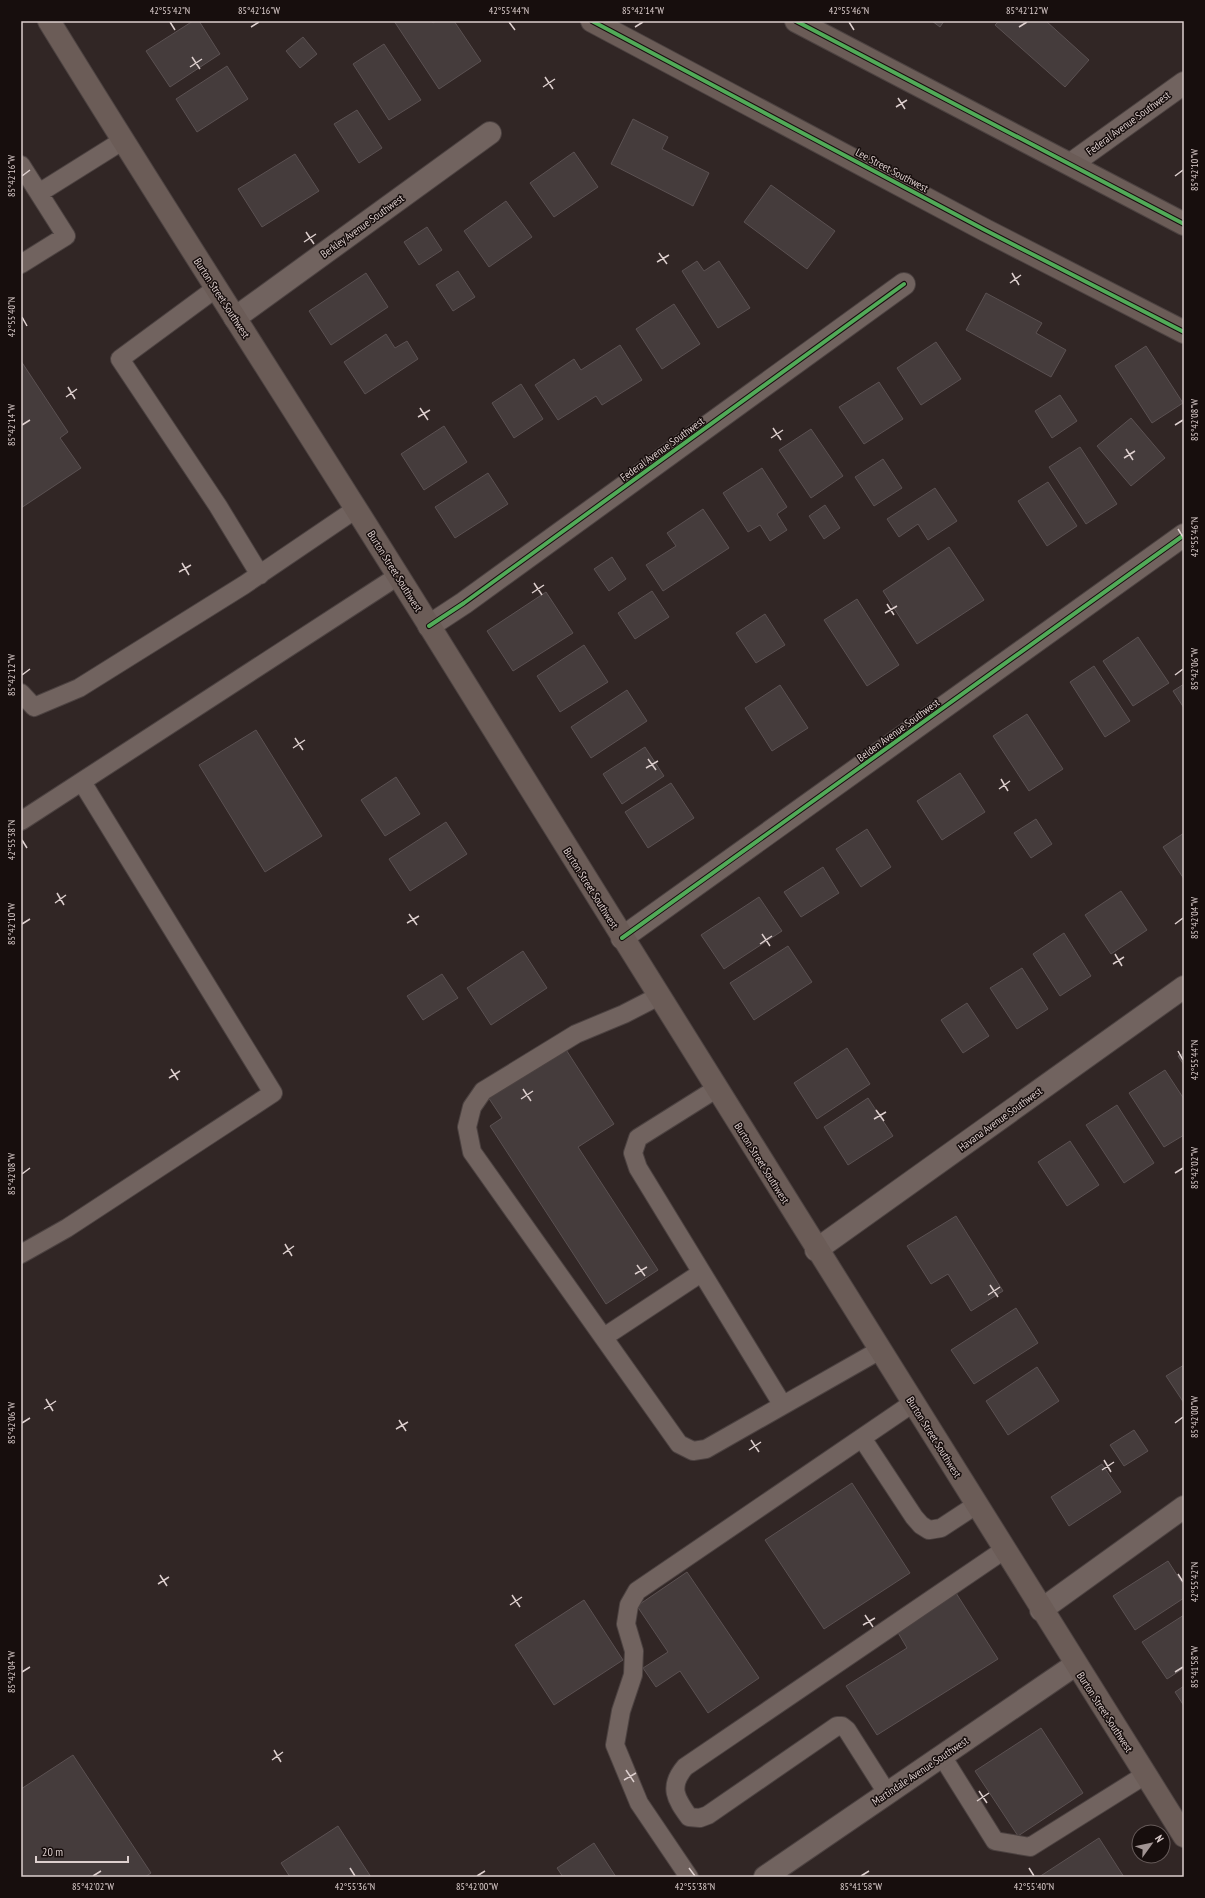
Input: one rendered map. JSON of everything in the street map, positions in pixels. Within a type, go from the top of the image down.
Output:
[{"type":"main road","name":"Lee Street Southwest","points":[[592,21],[978,226],[1184,332]]},
{"type":"main road","points":[[796,21],[1184,224]]},
{"type":"main road","name":"Burton Street Southwest","points":[[49,22],[215,289],[235,318],[398,576],[816,1250],[880,1350],[1075,1665],[1184,1836]]},
{"type":"street","name":"Federal Avenue Southwest","points":[[1071,164],[1184,82]]},
{"type":"street","name":"Berkley Avenue Southwest","points":[[235,318],[490,133]]},
{"type":"street","name":"Federal Avenue Southwest","points":[[429,626],[464,603],[904,284]]},
{"type":"street","name":"Belden Avenue Southwest","points":[[622,938],[1184,535]]},
{"type":"street","name":"Havana Avenue Southwest","points":[[816,1250],[1184,987]]},
{"type":"street","points":[[1041,1610],[1184,1507]]},
{"type":"street","name":"Martindale Avenue Southwest","points":[[765,1877],[1075,1665]]},
{"type":"lane","points":[[38,193],[122,141]]},
{"type":"lane","points":[[21,165],[66,236],[21,264]]},
{"type":"lane","points":[[215,289],[120,359],[218,506],[260,575]]},
{"type":"lane","points":[[21,694],[34,707],[79,688],[260,575],[356,509]]},
{"type":"lane","points":[[21,822],[398,576]]},
{"type":"lane","points":[[21,1254],[67,1228],[273,1093],[82,782]]},
{"type":"lane","points":[[659,996],[624,1014],[576,1034],[482,1091],[472,1106],[467,1127],[472,1152],[679,1444],[693,1451],[706,1449],[782,1404],[880,1350]]},
{"type":"lane","points":[[716,1089],[638,1138],[633,1153],[638,1168],[782,1404]]},
{"type":"lane","points":[[604,1337],[701,1273]]},
{"type":"lane","points":[[689,1877],[639,1803],[615,1745],[621,1711],[633,1675],[634,1651],[626,1624],[629,1605],[637,1591],[913,1403]]},
{"type":"lane","points":[[862,1438],[914,1518],[929,1530],[941,1528],[976,1505]]},
{"type":"lane","points":[[887,1793],[847,1730],[842,1726],[837,1726],[708,1815],[700,1818],[689,1817],[675,1793],[676,1781],[685,1767],[1004,1550]]},
{"type":"lane","points":[[942,1756],[995,1841],[1030,1847],[1145,1775]]},
{"type":"building","points":[[193,21],[199,21],[220,54],[170,87],[146,51]]},
{"type":"building","points":[[394,21],[431,21],[433,23],[436,21],[454,21],[481,61],[439,89]]},
{"type":"building","points":[[932,21],[944,21],[940,27]]},
{"type":"building","points":[[999,21],[1046,21],[1089,60],[1065,87],[995,25]]},
{"type":"building","points":[[303,37],[317,54],[300,68],[286,51]]},
{"type":"building","points":[[384,44],[421,100],[389,120],[353,64]]},
{"type":"building","points":[[227,66],[248,99],[197,132],[176,99]]},
{"type":"building","points":[[357,110],[382,148],[359,163],[334,124]]},
{"type":"building","points":[[633,119],[668,137],[662,149],[709,173],[693,206],[611,164]]},
{"type":"building","points":[[574,152],[598,187],[554,217],[530,183]]},
{"type":"building","points":[[295,154],[319,191],[262,227],[238,189]]},
{"type":"building","points":[[771,185],[835,231],[807,269],[744,222]]},
{"type":"building","points":[[506,201],[532,237],[489,267],[464,231]]},
{"type":"building","points":[[427,227],[442,250],[419,265],[404,242]]},
{"type":"building","points":[[697,261],[704,271],[719,261],[750,308],[718,328],[682,271]]},
{"type":"building","points":[[458,271],[475,297],[453,311],[436,285]]},
{"type":"building","points":[[366,273],[388,307],[331,345],[309,311]]},
{"type":"building","points":[[986,293],[1042,323],[1036,333],[1066,350],[1051,377],[966,330]]},
{"type":"building","points":[[674,304],[700,344],[662,369],[636,329]]},
{"type":"building","points":[[386,334],[395,348],[407,341],[418,359],[365,394],[344,362]]},
{"type":"building","points":[[936,342],[961,379],[921,405],[897,368]]},
{"type":"building","points":[[620,345],[642,380],[602,405],[596,396],[558,420],[535,385],[574,359],[581,370]]},
{"type":"building","points":[[1146,346],[1183,403],[1152,423],[1115,366]]},
{"type":"building","points":[[21,361],[68,432],[60,438],[81,468],[21,508]]},
{"type":"building","points":[[879,382],[903,419],[864,444],[839,407]]},
{"type":"building","points":[[521,384],[543,419],[514,438],[492,403]]},
{"type":"building","points":[[1060,395],[1077,421],[1052,438],[1035,411]]},
{"type":"building","points":[[1131,418],[1165,458],[1131,486],[1097,446]]},
{"type":"building","points":[[444,426],[467,462],[424,490],[401,454]]},
{"type":"building","points":[[811,429],[843,476],[811,498],[779,450]]},
{"type":"building","points":[[1080,447],[1117,504],[1086,524],[1049,467]]},
{"type":"building","points":[[883,459],[902,488],[874,506],[855,477]]},
{"type":"building","points":[[762,468],[787,507],[777,514],[787,530],[770,541],[760,525],[748,532],[723,493]]},
{"type":"building","points":[[488,473],[508,504],[455,538],[435,507]]},
{"type":"building","points":[[1048,482],[1077,526],[1047,546],[1018,501]]},
{"type":"building","points":[[935,488],[957,521],[928,540],[918,524],[899,537],[887,519]]},
{"type":"building","points":[[825,505],[840,528],[824,539],[809,516]]},
{"type":"building","points":[[703,509],[729,548],[663,591],[646,565],[676,546],[667,533]]},
{"type":"building","points":[[949,547],[984,600],[917,644],[883,591]]},
{"type":"building","points":[[612,557],[626,579],[609,591],[594,569]]},
{"type":"building","points":[[652,591],[669,617],[635,639],[618,613]]},
{"type":"building","points":[[546,592],[573,633],[513,671],[487,631]]},
{"type":"building","points":[[857,599],[899,665],[867,686],[824,620]]},
{"type":"building","points":[[765,614],[785,645],[756,663],[736,633]]},
{"type":"building","points":[[1138,637],[1169,683],[1133,706],[1103,661]]},
{"type":"building","points":[[584,645],[608,682],[560,712],[537,676]]},
{"type":"building","points":[[1094,666],[1130,721],[1105,737],[1070,682]]},
{"type":"building","points":[[1184,684],[1184,708],[1173,691]]},
{"type":"building","points":[[780,685],[808,728],[772,751],[745,708]]},
{"type":"building","points":[[627,690],[647,721],[591,758],[571,727]]},
{"type":"building","points":[[1027,714],[1063,769],[1029,791],[993,736]]},
{"type":"building","points":[[256,730],[322,836],[265,872],[199,765]]},
{"type":"building","points":[[645,747],[664,776],[622,804],[603,774]]},
{"type":"building","points":[[960,773],[985,812],[942,840],[917,801]]},
{"type":"building","points":[[396,777],[420,814],[385,836],[361,800]]},
{"type":"building","points":[[671,783],[694,818],[648,848],[625,812]]},
{"type":"building","points":[[1036,819],[1052,844],[1031,858],[1014,833]]},
{"type":"building","points":[[446,822],[467,854],[410,891],[389,859]]},
{"type":"building","points":[[867,829],[891,867],[861,887],[836,849]]},
{"type":"building","points":[[1184,833],[1184,879],[1163,847]]},
{"type":"building","points":[[823,867],[839,893],[801,917],[784,892]]},
{"type":"building","points":[[1121,891],[1147,930],[1111,954],[1085,915]]},
{"type":"building","points":[[759,897],[782,931],[724,969],[701,935]]},
{"type":"building","points":[[1064,933],[1091,976],[1060,996],[1033,954]]},
{"type":"building","points":[[788,946],[812,982],[754,1020],[730,983]]},
{"type":"building","points":[[523,951],[547,988],[491,1025],[467,988]]},
{"type":"building","points":[[1022,968],[1048,1009],[1017,1029],[990,988]]},
{"type":"building","points":[[442,974],[458,998],[423,1020],[407,996]]},
{"type":"building","points":[[967,1003],[989,1036],[963,1053],[941,1020]]},
{"type":"building","points":[[563,1045],[614,1124],[578,1147],[658,1270],[606,1304],[490,1126],[502,1118],[486,1094]]},
{"type":"building","points":[[847,1048],[870,1084],[817,1119],[794,1083]]},
{"type":"building","points":[[1184,1053],[1184,1065],[1178,1056]]},
{"type":"building","points":[[1165,1070],[1184,1099],[1184,1135],[1164,1147],[1129,1093]]},
{"type":"building","points":[[868,1098],[893,1136],[848,1165],[824,1127]]},
{"type":"building","points":[[1117,1105],[1154,1163],[1124,1183],[1086,1125]]},
{"type":"building","points":[[1070,1141],[1099,1185],[1067,1206],[1038,1162]]},
{"type":"building","points":[[956,1216],[1003,1291],[971,1311],[948,1274],[931,1284],[907,1246]]},
{"type":"building","points":[[1016,1308],[1038,1343],[974,1384],[951,1350]]},
{"type":"building","points":[[1184,1365],[1184,1403],[1166,1376]]},
{"type":"building","points":[[1037,1367],[1059,1401],[1008,1435],[986,1401]]},
{"type":"building","points":[[1134,1430],[1148,1451],[1124,1466],[1110,1445]]},
{"type":"building","points":[[1102,1464],[1121,1492],[1069,1526],[1051,1497]]},
{"type":"building","points":[[852,1483],[910,1573],[824,1629],[765,1540]]},
{"type":"building","points":[[1168,1561],[1184,1586],[1184,1598],[1135,1630],[1113,1596]]},
{"type":"building","points":[[687,1572],[759,1678],[708,1713],[680,1671],[656,1687],[643,1668],[668,1652],[637,1606]]},
{"type":"building","points":[[956,1593],[998,1659],[877,1735],[846,1686],[907,1648],[897,1631]]},
{"type":"building","points":[[584,1600],[623,1660],[554,1705],[515,1645]]},
{"type":"building","points":[[1184,1615],[1184,1668],[1167,1679],[1142,1642]]},
{"type":"building","points":[[1184,1686],[1184,1706],[1175,1692]]},
{"type":"building","points":[[1041,1728],[1083,1793],[1018,1836],[975,1771]]},
{"type":"building","points":[[73,1755],[151,1873],[145,1877],[21,1877],[21,1789]]},
{"type":"building","points":[[338,1826],[371,1877],[290,1877],[281,1863]]},
{"type":"building","points":[[1099,1838],[1124,1877],[1039,1877]]},
{"type":"building","points":[[594,1843],[616,1877],[563,1877],[557,1868]]},
{"type":"cycle path","points":[[592,21],[985,230],[1184,332]]},
{"type":"cycle path","points":[[796,21],[1184,224]]},
{"type":"cycle path","points":[[429,626],[464,603],[904,284]]},
{"type":"cycle path","points":[[622,938],[1184,535]]}]
